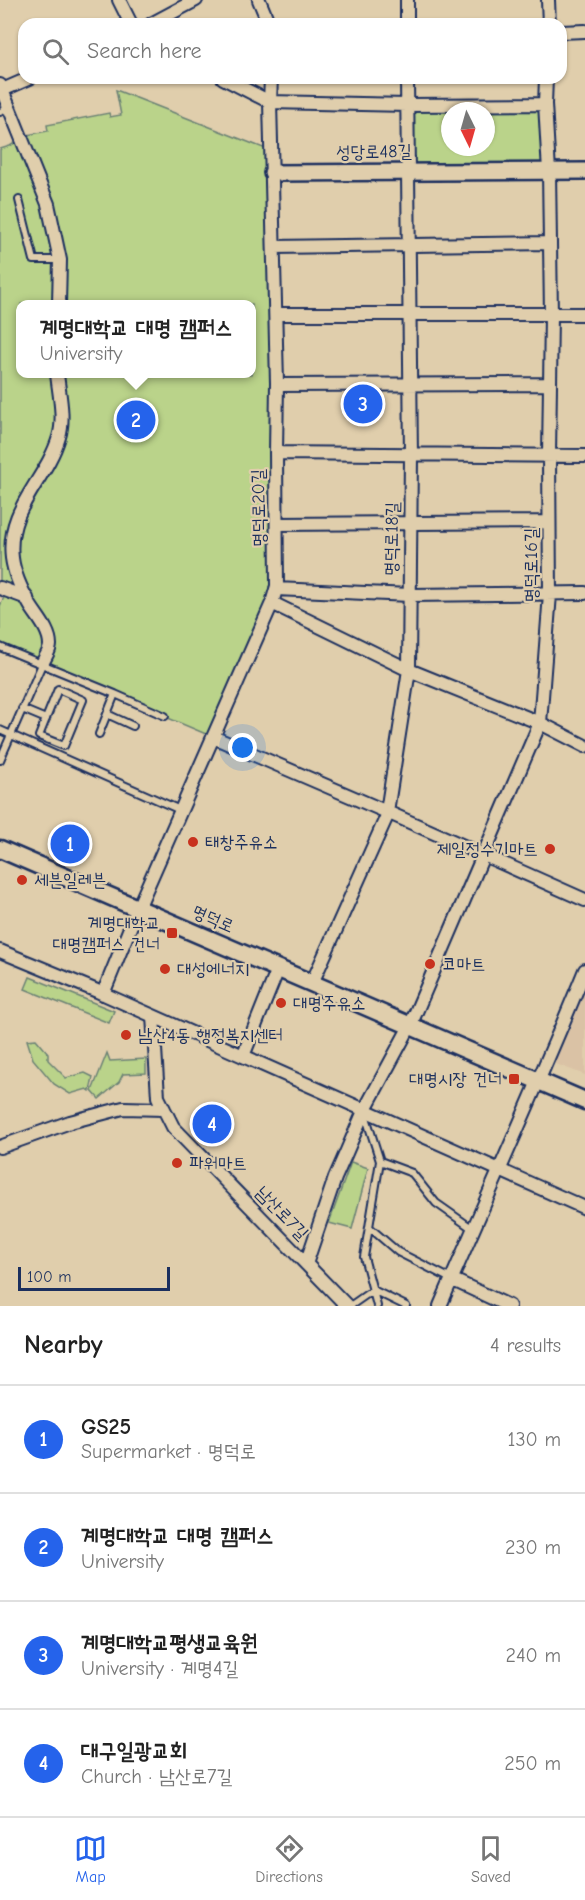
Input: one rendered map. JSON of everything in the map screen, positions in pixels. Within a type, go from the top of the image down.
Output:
[{"type":"main road","name":"명덕로","points":[[0,849],[585,1101]]},
{"type":"street","points":[[119,0],[128,18]]},
{"type":"street","points":[[162,18],[196,0]]},
{"type":"street","points":[[258,0],[266,18]]},
{"type":"street","points":[[407,0],[407,18]]},
{"type":"street","points":[[548,0],[549,18]]},
{"type":"street","points":[[567,32],[585,31]]},
{"type":"street","points":[[18,83],[1,89],[4,110],[48,204],[60,260],[59,300]]},
{"type":"street","points":[[236,84],[270,102],[407,105],[545,104]]},
{"type":"street","name":"명덕로20길","points":[[103,994],[138,908],[272,603],[276,589],[278,385],[271,84]]},
{"type":"street","name":"명덕로18길","points":[[312,983],[386,818],[409,670],[411,456],[407,84]]},
{"type":"street","name":"명덕로16길","points":[[410,1026],[540,723],[550,594],[551,315],[546,84]]},
{"type":"street","name":"성당로48길","points":[[272,173],[585,171]]},
{"type":"street","points":[[274,247],[409,247],[550,243]]},
{"type":"street","points":[[276,314],[585,314]]},
{"type":"street","points":[[42,663],[50,647],[49,635],[17,579],[12,558],[12,531],[18,513],[51,457],[60,435],[62,415],[57,378]]},
{"type":"street","points":[[278,385],[550,384]]},
{"type":"street","points":[[276,453],[585,456]]},
{"type":"street","points":[[278,524],[549,522]]},
{"type":"street","points":[[0,588],[27,598]]},
{"type":"street","points":[[276,589],[410,595],[585,593]]},
{"type":"street","points":[[272,603],[409,670],[540,723],[585,746]]},
{"type":"street","points":[[213,737],[585,900]]},
{"type":"street","points":[[0,951],[103,994],[585,1208]]},
{"type":"street","points":[[243,1056],[278,969]]},
{"type":"street","points":[[440,1306],[498,1169],[582,985],[585,970]]},
{"type":"street","name":"남산로7길","points":[[153,1016],[158,1097],[173,1127],[348,1306]]},
{"type":"street","points":[[306,1264],[335,1178],[364,1111],[410,1026]]},
{"type":"street","points":[[0,1147],[70,1122],[123,1108],[164,1109]]},
{"type":"street","points":[[451,1279],[509,1306]]},
{"type":"lane","points":[[19,200],[34,260],[60,260]]},
{"type":"lane","points":[[0,647],[165,716]]},
{"type":"lane","points":[[0,760],[42,663]]},
{"type":"lane","points":[[58,689],[83,700],[64,746],[39,736],[46,719],[58,689]]},
{"type":"lane","points":[[99,734],[115,694]]},
{"type":"lane","points":[[22,709],[46,719]]},
{"type":"lane","points":[[107,714],[133,726]]},
{"type":"lane","points":[[0,730],[181,810]]},
{"type":"lane","points":[[364,1111],[380,1161],[364,1257],[377,1306]]},
{"type":"lane","points":[[380,1161],[412,1173],[436,1203],[473,1229]]},
{"type":"lane","points":[[369,1227],[398,1252],[451,1279]]},
{"type":"lane","points":[[348,1306],[373,1290]]},
{"type":"lane","points":[[373,1290],[406,1306]]},
{"type":"shaded area","points":[[585,980],[585,1075],[548,1061]]},
{"type":"green space","points":[[116,90],[271,151],[276,589],[213,737],[0,647],[0,606],[7,591],[0,588],[0,149],[10,146],[27,135],[48,131],[47,125],[109,113],[110,117],[121,115]]},
{"type":"green space","points":[[495,104],[545,104],[549,171],[407,171],[407,105],[441,105],[441,156],[495,156]]},
{"type":"green space","points":[[30,977],[114,1011],[109,1023],[25,989]]},
{"type":"green space","points":[[36,1039],[48,1053],[48,1060],[66,1078],[85,1073],[93,1077],[90,1091],[87,1089],[70,1094],[54,1084],[33,1059],[27,1040]]},
{"type":"green space","points":[[107,1053],[110,1061],[146,1059],[146,1073],[123,1074],[119,1082],[99,1099],[92,1091]]},
{"type":"green space","points":[[351,1162],[368,1168],[352,1229],[329,1223]]},
{"type":"place","name":"계명대학교평생교육원","points":[[363,404]]},
{"type":"place","name":"계명대학교 대명 캠퍼스","points":[[136,420]]},
{"type":"place","name":"태창주유소","points":[[193,842]]},
{"type":"place","name":"GS25","points":[[70,844]]},
{"type":"place","name":"제일정수기마트","points":[[550,849]]},
{"type":"place","name":"세븐일레븐","points":[[22,880]]},
{"type":"place","name":"계명대학교 대명캠퍼스 건너","points":[[172,933]]},
{"type":"place","name":"코마트","points":[[430,964]]},
{"type":"place","name":"대성에너지","points":[[165,969]]},
{"type":"place","name":"대명주유소","points":[[281,1003]]},
{"type":"place","name":"남산4동 행정복지센터","points":[[126,1035]]},
{"type":"place","name":"대명시장 건너","points":[[514,1079]]},
{"type":"place","name":"대구일광교회","points":[[212,1124]]},
{"type":"place","name":"파워마트","points":[[177,1163]]}]
